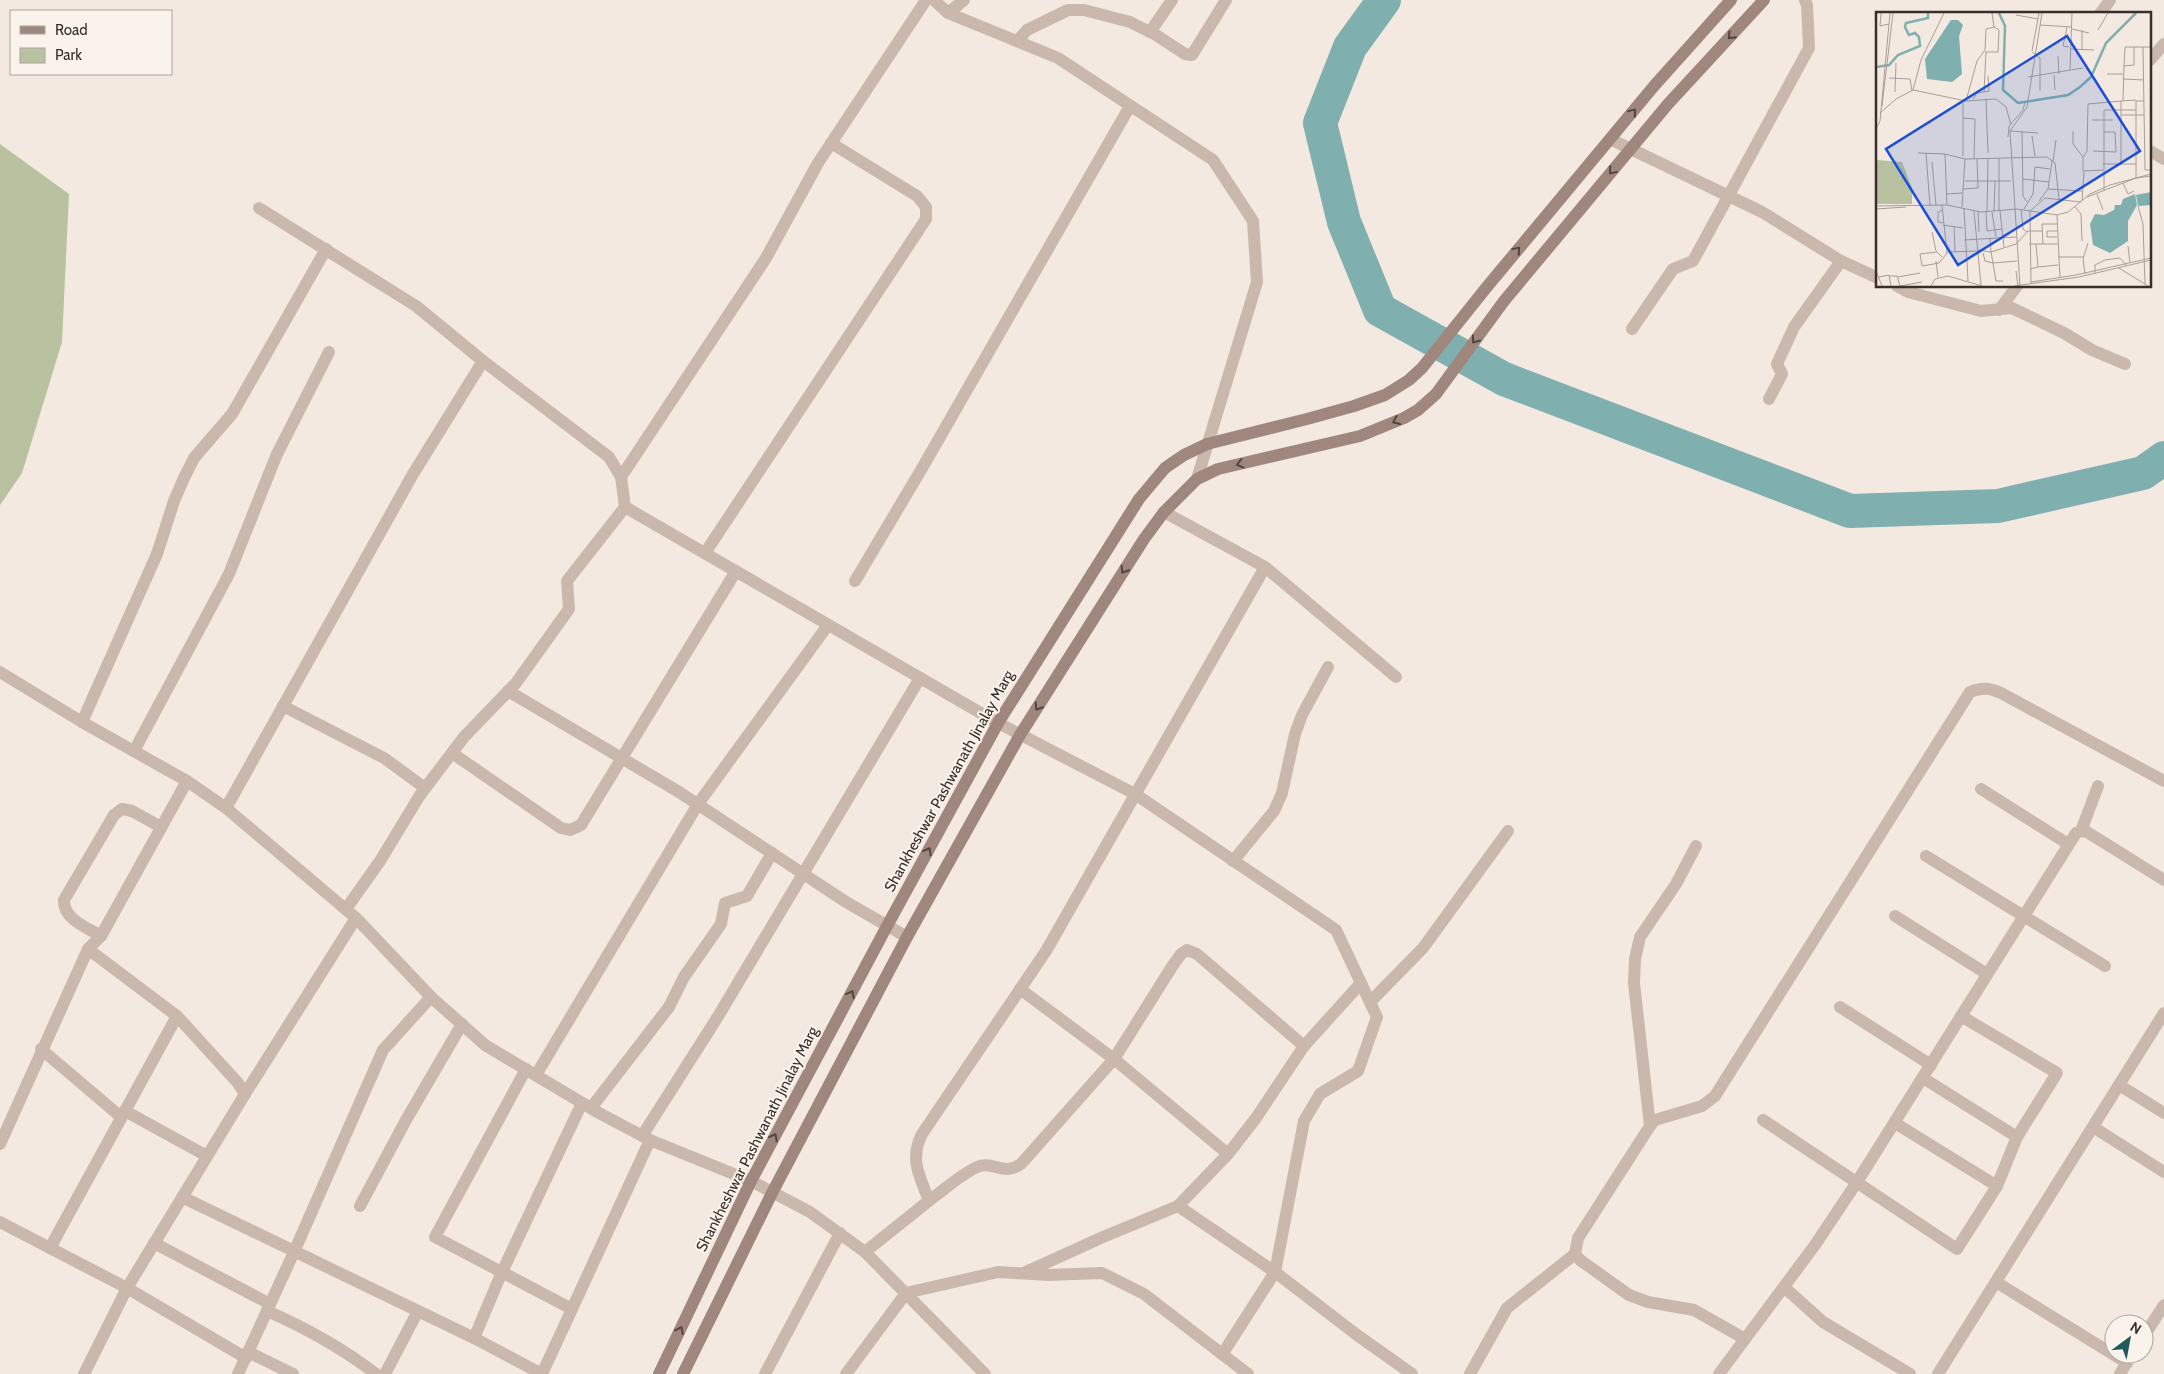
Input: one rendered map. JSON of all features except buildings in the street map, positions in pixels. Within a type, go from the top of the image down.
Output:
[{"type":"main road","name":"Shankheshwar Pashwanath Jinalay Marg","points":[[659,1374],[751,1181],[886,926],[998,723],[1139,499],[1166,468],[1184,455],[1206,444],[1362,403],[1385,395],[1409,380],[1422,368],[1610,139],[1731,0]]},
{"type":"main road","points":[[683,1374],[772,1193],[907,937],[1020,735],[1144,539],[1164,512],[1197,479],[1218,469],[1360,436],[1404,418],[1418,410],[1436,394],[1504,301],[1630,149],[1668,104],[1764,0]]},
{"type":"street","points":[[621,477],[766,258],[818,163],[926,0]]},
{"type":"street","points":[[934,0],[948,13],[1058,58],[1213,160],[1253,221],[1257,282],[1206,444],[1197,479]]},
{"type":"street","points":[[948,13],[964,0]]},
{"type":"street","points":[[1150,32],[1172,0]]},
{"type":"street","points":[[1017,41],[1027,30],[1077,5],[1084,10],[1130,22],[1185,54],[1192,55],[1226,0]]},
{"type":"street","points":[[1632,329],[1673,269],[1693,261],[1809,48],[1807,5],[1805,0]]},
{"type":"street","points":[[2101,12],[2110,0]]},
{"type":"street","points":[[2152,58],[2164,44]]},
{"type":"street","points":[[855,581],[921,470],[1130,106]]},
{"type":"street","points":[[1610,139],[1762,212],[1841,261],[1876,277]]},
{"type":"street","points":[[705,553],[926,219],[926,207],[917,196],[831,143]]},
{"type":"street","points":[[2152,152],[2164,159]]},
{"type":"street","points":[[259,208],[416,306],[483,361],[609,457],[621,477],[625,507],[567,580],[569,609],[516,683],[464,736],[425,788],[380,861],[346,909]]},
{"type":"street","points":[[82,722],[157,554],[174,500],[187,471],[194,458],[232,414],[326,250]]},
{"type":"street","points":[[1769,399],[1782,374],[1777,364],[1794,328],[1841,261]]},
{"type":"street","points":[[1901,288],[1908,292],[1981,311],[2012,308],[2064,333],[2092,350],[2125,364]]},
{"type":"street","points":[[1999,310],[2016,288]]},
{"type":"street","points":[[134,750],[229,574],[277,454],[329,352]]},
{"type":"street","points":[[226,808],[414,474],[483,361]]},
{"type":"street","points":[[625,507],[998,723],[1135,794],[1336,930],[1377,1017],[1358,1071],[1320,1094],[1304,1121],[1275,1272],[1222,1353]]},
{"type":"street","points":[[1164,512],[1265,567],[1396,677]]},
{"type":"street","points":[[929,1201],[914,1162],[916,1146],[1046,951],[1265,567]]},
{"type":"street","points":[[452,753],[561,828],[570,830],[581,825],[736,571]]},
{"type":"street","points":[[572,1310],[435,1237],[531,1072],[698,804],[828,625]]},
{"type":"street","points":[[1233,861],[1274,811],[1282,793],[1295,734],[1302,715],[1328,667]]},
{"type":"street","points":[[0,672],[82,722],[187,781],[226,808],[356,918],[431,997],[486,1045],[586,1105],[646,1138],[751,1181],[810,1212],[840,1233],[865,1252],[986,1374]]},
{"type":"street","points":[[182,1197],[474,1338],[542,1374],[572,1310],[646,1138],[920,678]]},
{"type":"street","points":[[1470,1374],[1507,1308],[1575,1254],[1578,1238],[1655,1120],[1702,1106],[1715,1096],[1970,692],[1979,688],[1990,688],[2001,693],[2164,781]]},
{"type":"street","points":[[508,692],[698,804],[803,874],[907,937]]},
{"type":"street","points":[[283,706],[384,758],[425,788]]},
{"type":"street","points":[[0,1144],[41,1049],[88,949],[101,936],[187,781]]},
{"type":"street","points":[[1719,1374],[1784,1287],[1857,1182],[2068,844],[2076,833],[2082,830],[2098,786]]},
{"type":"street","points":[[1981,789],[2068,844]]},
{"type":"street","points":[[101,936],[70,917],[64,907],[64,900],[114,814],[122,809],[132,811],[160,827]]},
{"type":"street","points":[[2082,830],[2164,880]]},
{"type":"street","points":[[1370,1002],[1423,948],[1508,831]]},
{"type":"street","points":[[1650,1126],[1634,983],[1635,959],[1640,937],[1676,884],[1696,846]]},
{"type":"street","points":[[474,1338],[502,1272],[586,1105],[669,1007],[684,977],[721,924],[726,903],[747,896],[772,853]]},
{"type":"street","points":[[1926,856],[2105,966]]},
{"type":"street","points":[[1895,916],[1987,974]]},
{"type":"street","points":[[84,1374],[127,1288],[244,1094],[356,918]]},
{"type":"street","points":[[88,949],[177,1016],[238,1083],[244,1094]]},
{"type":"street","points":[[865,1252],[929,1201],[976,1167],[987,1165],[1004,1170],[1014,1169],[1021,1164],[1114,1059],[1173,965],[1181,954],[1187,950],[1197,954],[1304,1046]]},
{"type":"street","points":[[1024,1273],[1178,1206],[1228,1154],[1256,1118],[1304,1046],[1362,983]]},
{"type":"street","points":[[1020,989],[1114,1059],[1228,1154]]},
{"type":"street","points":[[238,1374],[383,1050],[431,997]]},
{"type":"street","points":[[1840,1007],[1931,1065]]},
{"type":"street","points":[[1938,1374],[2164,1013]]},
{"type":"street","points":[[50,1248],[177,1016]]},
{"type":"street","points":[[1763,1120],[1957,1249],[1997,1186],[2017,1138],[2057,1073],[1961,1016]]},
{"type":"street","points":[[360,1206],[406,1120],[462,1024]]},
{"type":"street","points":[[41,1049],[123,1114],[207,1156]]},
{"type":"street","points":[[1922,1078],[2017,1138]]},
{"type":"street","points":[[2119,1085],[2164,1113]]},
{"type":"street","points":[[1895,1123],[1997,1186]]},
{"type":"street","points":[[2093,1127],[2164,1172]]},
{"type":"street","points":[[1178,1206],[1275,1272],[1357,1335],[1412,1374]]},
{"type":"street","points":[[0,1222],[127,1288],[247,1355],[292,1374]]},
{"type":"street","points":[[765,1374],[840,1233]]},
{"type":"street","points":[[154,1243],[352,1355],[376,1374]]},
{"type":"street","points":[[1575,1254],[1580,1260],[1630,1295],[1648,1302],[1694,1310],[1745,1339]]},
{"type":"street","points":[[846,1374],[906,1293],[998,1272],[1048,1275],[1102,1273],[1144,1294],[1248,1374]]},
{"type":"street","points":[[1996,1282],[2104,1343]]},
{"type":"street","points":[[1784,1287],[1823,1322],[1910,1374]]},
{"type":"street","points":[[2154,1320],[2164,1305]]},
{"type":"street","points":[[385,1374],[418,1311]]},
{"type":"green space","points":[[0,144],[69,194],[62,342],[22,473],[0,505]]},
{"type":"waterway","points":[[1384,0],[1350,47],[1320,123],[1344,222],[1380,310],[1504,379],[1850,511],[1998,506],[2143,473],[2164,458]]}]
